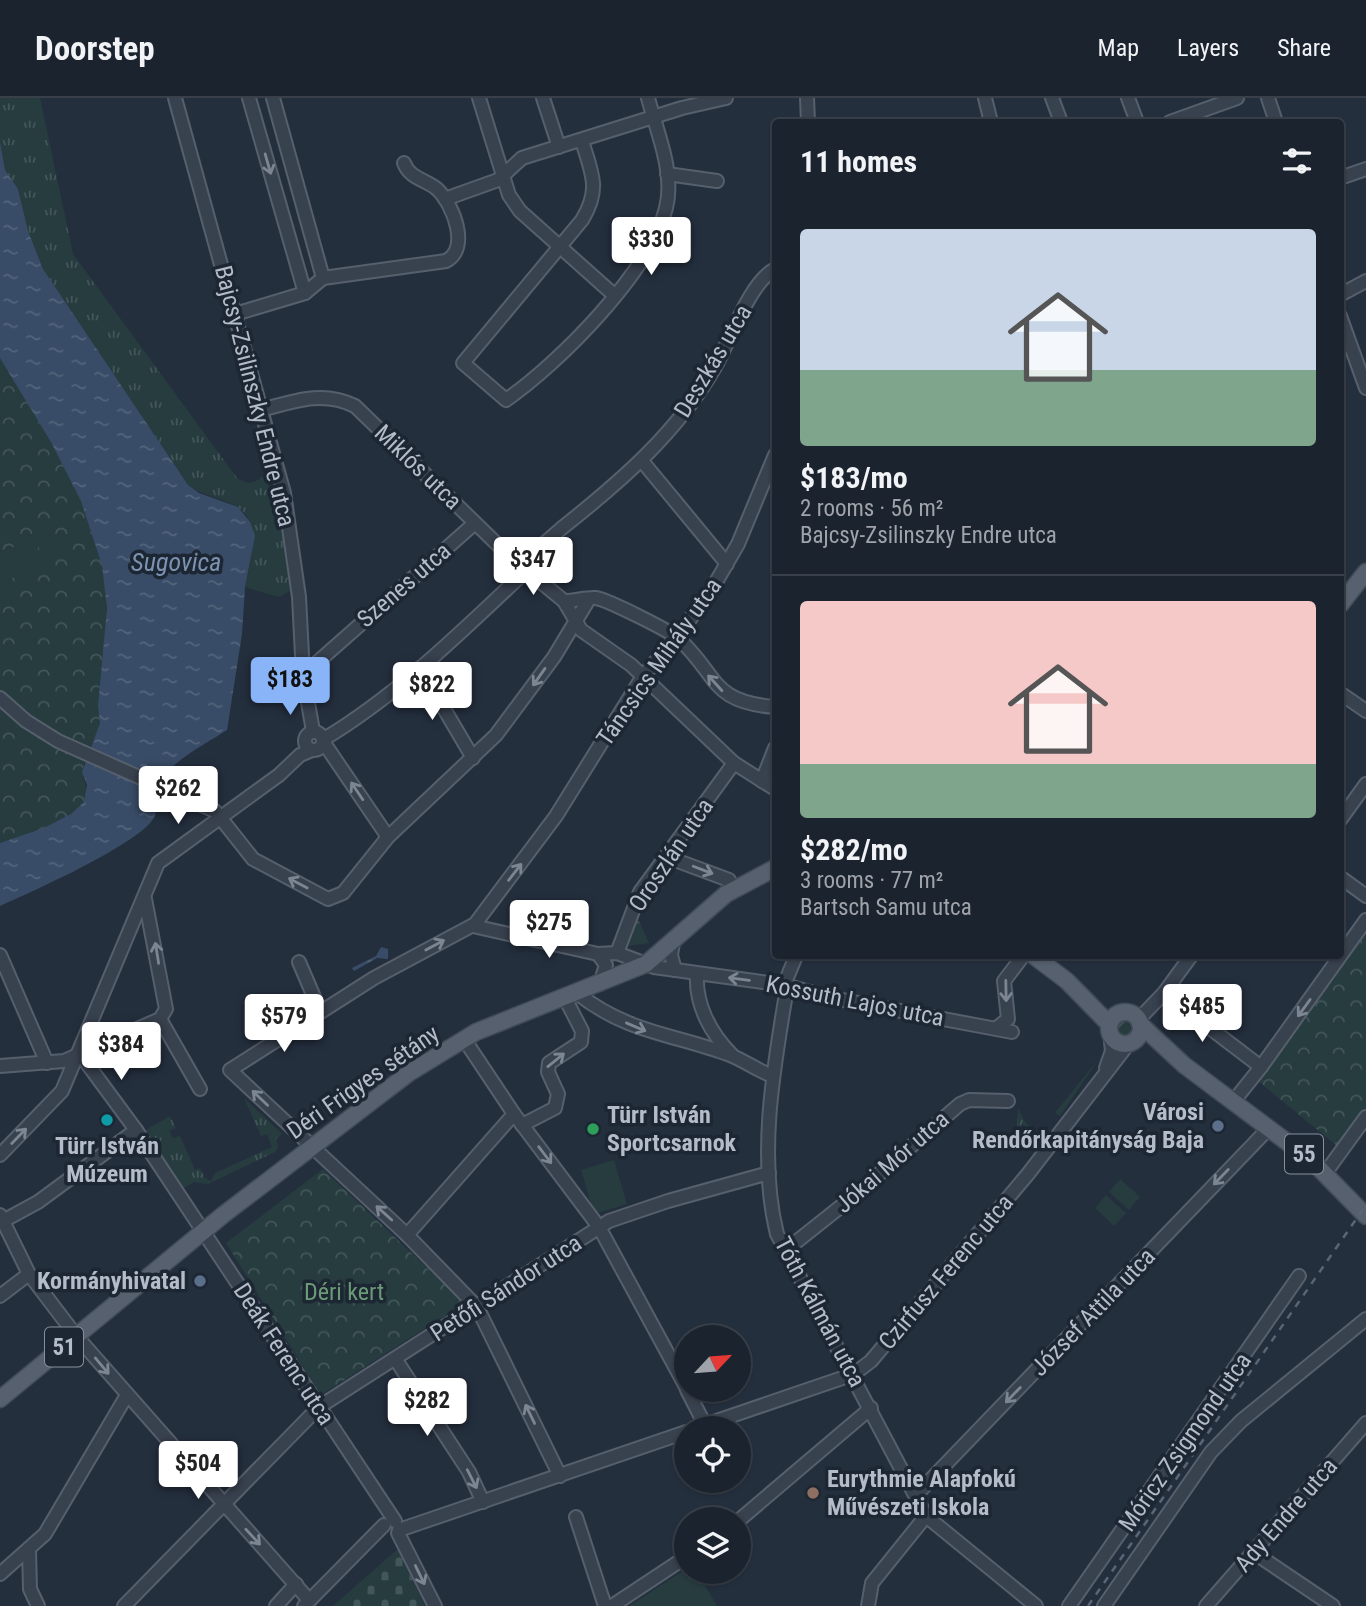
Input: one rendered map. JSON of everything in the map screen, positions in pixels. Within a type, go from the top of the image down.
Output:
[{"type":"main road","points":[[1344,600],[1366,572]]},
{"type":"main road","name":"51","points":[[571,996],[646,964],[733,890],[772,870]]},
{"type":"main road","name":"55","points":[[1038,959],[1067,981],[1113,1023],[1116,1041],[1131,1042],[1184,1065]]},
{"type":"main road","name":"Déri Frigyes sétány","points":[[204,1231],[390,1086],[464,1039],[571,996]]},
{"type":"main road","name":"55","points":[[1113,1023],[1131,1013],[1184,1065],[1326,1172],[1366,1216]]},
{"type":"main road","points":[[1131,1042],[1140,1031],[1139,1022]]},
{"type":"main road","name":"51","points":[[0,1399],[204,1231]]},
{"type":"street","name":"Bajcsy-Zsilinszky Endre utca","points":[[175,98],[289,517],[299,597],[303,676],[312,743]]},
{"type":"street","points":[[250,98],[304,293]]},
{"type":"street","points":[[273,98],[323,278]]},
{"type":"street","points":[[479,98],[509,195],[520,211],[614,295]]},
{"type":"street","points":[[543,98],[559,147]]},
{"type":"street","points":[[582,141],[595,191],[592,204],[582,220],[463,363],[506,400],[534,381],[614,295],[637,268],[656,235],[666,207],[667,174],[648,98]]},
{"type":"street","points":[[445,199],[485,187],[522,158],[653,117],[726,98]]},
{"type":"street","points":[[807,98],[808,119]]},
{"type":"street","points":[[985,98],[990,119]]},
{"type":"street","points":[[1052,98],[1060,119]]},
{"type":"street","points":[[1128,98],[1136,119]]},
{"type":"street","points":[[1178,119],[1237,98]]},
{"type":"street","points":[[1268,98],[1275,119]]},
{"type":"street","points":[[235,314],[304,293],[323,278],[446,261],[455,256],[459,249],[459,233],[445,199],[437,189],[408,173],[404,163]]},
{"type":"street","points":[[1344,177],[1366,169]]},
{"type":"street","points":[[667,174],[717,181]]},
{"type":"street","name":"Deszkás utca","points":[[519,558],[531,553],[642,461],[678,421],[700,391],[755,290],[772,271]]},
{"type":"street","points":[[1344,293],[1366,281]]},
{"type":"street","points":[[1344,327],[1366,388]]},
{"type":"street","name":"Miklós utca","points":[[261,410],[318,396],[332,397],[355,406],[501,548],[519,558],[527,570],[564,601],[582,631],[643,676],[734,763],[772,787]]},
{"type":"street","points":[[642,461],[727,564]]},
{"type":"street","name":"Táncsics Mihály utca","points":[[473,926],[556,816],[643,676],[677,637],[727,564],[772,462]]},
{"type":"street","name":"Szenes utca","points":[[303,676],[475,523]]},
{"type":"street","points":[[0,1155],[62,1091],[145,898],[153,872],[168,853],[279,775],[312,743],[359,718],[420,668],[527,570]]},
{"type":"street","points":[[0,698],[26,721],[58,741],[221,817],[253,859],[328,900],[343,893],[388,837],[473,758],[525,698],[554,657],[574,619],[589,598]]},
{"type":"street","points":[[564,601],[589,598],[604,601],[677,637],[730,698],[755,706],[772,707]]},
{"type":"street","points":[[420,668],[473,758]]},
{"type":"street","points":[[1344,696],[1366,711]]},
{"type":"street","points":[[312,743],[388,837]]},
{"type":"street","points":[[762,781],[772,756]]},
{"type":"street","name":"Oroszlán utca","points":[[617,953],[640,892],[734,763]]},
{"type":"street","points":[[1344,814],[1366,784]]},
{"type":"street","points":[[667,857],[729,880],[733,890]]},
{"type":"street","points":[[243,868],[253,859]]},
{"type":"street","points":[[1344,880],[1366,896]]},
{"type":"street","points":[[145,898],[163,1014],[200,1089]]},
{"type":"street","points":[[1344,949],[1366,920]]},
{"type":"street","points":[[560,1476],[477,1307],[407,1235],[230,1070],[397,965],[473,926],[598,954],[617,953]]},
{"type":"street","points":[[673,943],[671,955],[675,970]]},
{"type":"street","name":"Kossuth Lajos utca","points":[[617,953],[646,964],[675,970],[785,985],[845,1000],[998,1027],[1012,1032]]},
{"type":"street","points":[[598,954],[606,965],[600,984]]},
{"type":"street","points":[[0,955],[47,1063]]},
{"type":"street","name":"Tóth Kálmán utca","points":[[795,959],[785,985],[774,1076],[768,1198],[777,1234],[926,1516],[1036,1606]]},
{"type":"street","points":[[998,1027],[1008,1019],[1004,981],[1021,959]]},
{"type":"street","points":[[1139,1022],[1189,959]]},
{"type":"street","points":[[1233,1102],[1337,959]]},
{"type":"street","points":[[299,962],[320,1011]]},
{"type":"street","points":[[697,974],[697,995],[707,1019],[720,1043],[733,1056]]},
{"type":"street","points":[[1164,993],[1261,1067]]},
{"type":"street","points":[[571,996],[639,1030],[733,1056],[774,1076]]},
{"type":"street","points":[[407,1235],[518,1120],[555,1108],[558,1094],[548,1072],[549,1063],[581,1042],[582,1031],[571,996]]},
{"type":"street","points":[[0,1066],[47,1063],[80,1054],[163,1014]]},
{"type":"street","points":[[1099,1084],[1112,1051],[1113,1023]]},
{"type":"street","points":[[464,1039],[518,1120],[599,1227],[674,1364]]},
{"type":"street","points":[[1099,1084],[1131,1042]]},
{"type":"street","name":"Deák Ferenc utca","points":[[80,1054],[136,1130],[204,1231],[379,1501],[394,1530]]},
{"type":"street","name":"Czirfusz Ferenc utca","points":[[730,1416],[853,1374],[871,1361],[1099,1084]]},
{"type":"street","name":"Jókai Mór utca","points":[[786,1250],[849,1200],[960,1104],[969,1100],[1007,1101]]},
{"type":"street","points":[[1326,1172],[1366,1117]]},
{"type":"street","name":"József Attila utca","points":[[916,1495],[1269,1128]]},
{"type":"street","points":[[136,1130],[38,1202],[2,1218],[29,1274],[78,1337],[223,1505],[296,1584],[306,1603],[394,1530],[674,1436]]},
{"type":"street","points":[[1309,1158],[1339,1152]]},
{"type":"street","name":"Petőfi Sándor utca","points":[[124,1606],[319,1407],[396,1360],[599,1227],[624,1214],[769,1173]]},
{"type":"street","points":[[188,1208],[223,1215]]},
{"type":"street","points":[[0,1296],[29,1274]]},
{"type":"street","name":"Móricz Zsigmond utca","points":[[1069,1606],[1299,1276]]},
{"type":"street","name":"Móricz Zsigmond utca","points":[[1104,1606],[1211,1452],[1241,1421],[1366,1319]]},
{"type":"street","points":[[396,1360],[469,1472],[483,1502]]},
{"type":"street","points":[[0,1573],[45,1534],[127,1395]]},
{"type":"street","points":[[751,1510],[871,1408]]},
{"type":"street","name":"Ady Endre utca","points":[[1206,1606],[1366,1423]]},
{"type":"street","points":[[868,1606],[872,1583],[926,1516]]},
{"type":"street","points":[[576,1517],[605,1606]]},
{"type":"street","points":[[394,1530],[435,1606]]},
{"type":"street","points":[[29,1550],[30,1589],[38,1606]]},
{"type":"street","points":[[1252,1552],[1333,1606]]},
{"type":"street","points":[[612,1606],[674,1565]]},
{"type":"street","points":[[276,1606],[296,1584]]},
{"type":"green space","points":[[0,98],[40,98],[73,254],[237,478],[253,482],[267,472],[270,499],[281,521],[290,591],[279,597],[245,587],[253,542],[249,521],[244,512],[188,485],[43,269],[28,231],[18,189],[5,170],[0,142]]},
{"type":"green space","points":[[0,358],[50,437],[81,500],[101,561],[106,600],[100,720],[84,764],[84,801],[70,816],[59,822],[0,843]]},
{"type":"green space","points":[[46,536],[56,557],[46,562],[36,542]]},
{"type":"green space","points":[[26,542],[36,569],[0,583],[0,552]]},
{"type":"green space","points":[[638,919],[649,943],[628,946]]},
{"type":"green space","points":[[1366,929],[1366,1108],[1337,1146],[1258,1081]]},
{"type":"green space","points":[[1124,1017],[1134,1024],[1135,1028],[1128,1038],[1124,1039],[1114,1032],[1113,1028],[1120,1018]]},
{"type":"green space","points":[[1100,1057],[1060,1116],[1055,1113]]},
{"type":"green space","points":[[244,1098],[282,1134],[276,1139],[278,1147],[275,1152],[208,1184],[194,1182],[180,1190],[141,1133],[170,1116],[176,1128],[169,1131],[173,1138],[180,1136],[195,1170],[200,1168],[205,1178],[211,1181],[215,1173],[272,1147],[267,1134],[261,1136]]},
{"type":"green space","points":[[1018,1108],[1025,1122],[1043,1140],[1034,1160],[1037,1138],[1023,1124],[1017,1129]]},
{"type":"green space","points":[[614,1160],[627,1204],[594,1214],[581,1170]]},
{"type":"green space","name":"Déri kert","points":[[323,1169],[464,1303],[321,1395],[226,1243]]},
{"type":"green space","points":[[1120,1179],[1140,1197],[1129,1210],[1109,1192]]},
{"type":"green space","points":[[1106,1195],[1126,1213],[1114,1226],[1095,1208]]},
{"type":"green space","points":[[398,1549],[425,1606],[333,1606]]},
{"type":"green space","points":[[674,1577],[674,1584],[704,1584],[717,1606],[629,1606]]},
{"type":"water","name":"Sugovica","points":[[0,142],[5,170],[18,189],[28,231],[43,269],[188,485],[199,493],[238,507],[250,522],[255,536],[245,587],[242,634],[227,730],[188,754],[164,776],[156,788],[153,800],[156,814],[148,825],[132,838],[86,865],[0,906],[0,843],[44,828],[71,814],[84,802],[87,785],[82,772],[100,723],[98,706],[107,608],[102,565],[81,501],[51,442],[0,358]]},
{"type":"water","points":[[381,947],[388,949],[388,959],[377,958],[354,971],[352,968],[376,956]]},
{"type":"railway","points":[[1088,1606],[1366,1205]]},
{"type":"place","name":"Türr István Múzeum","points":[[107,1120]]},
{"type":"place","name":"Városi Rendőrkapitányság Baja","points":[[1218,1126]]},
{"type":"place","name":"Türr István Sportcsarnok","points":[[593,1129]]},
{"type":"place","name":"Kormányhivatal","points":[[200,1281]]},
{"type":"place","name":"Eurythmie Alapfokú Művészeti Iskola","points":[[813,1493]]}]
